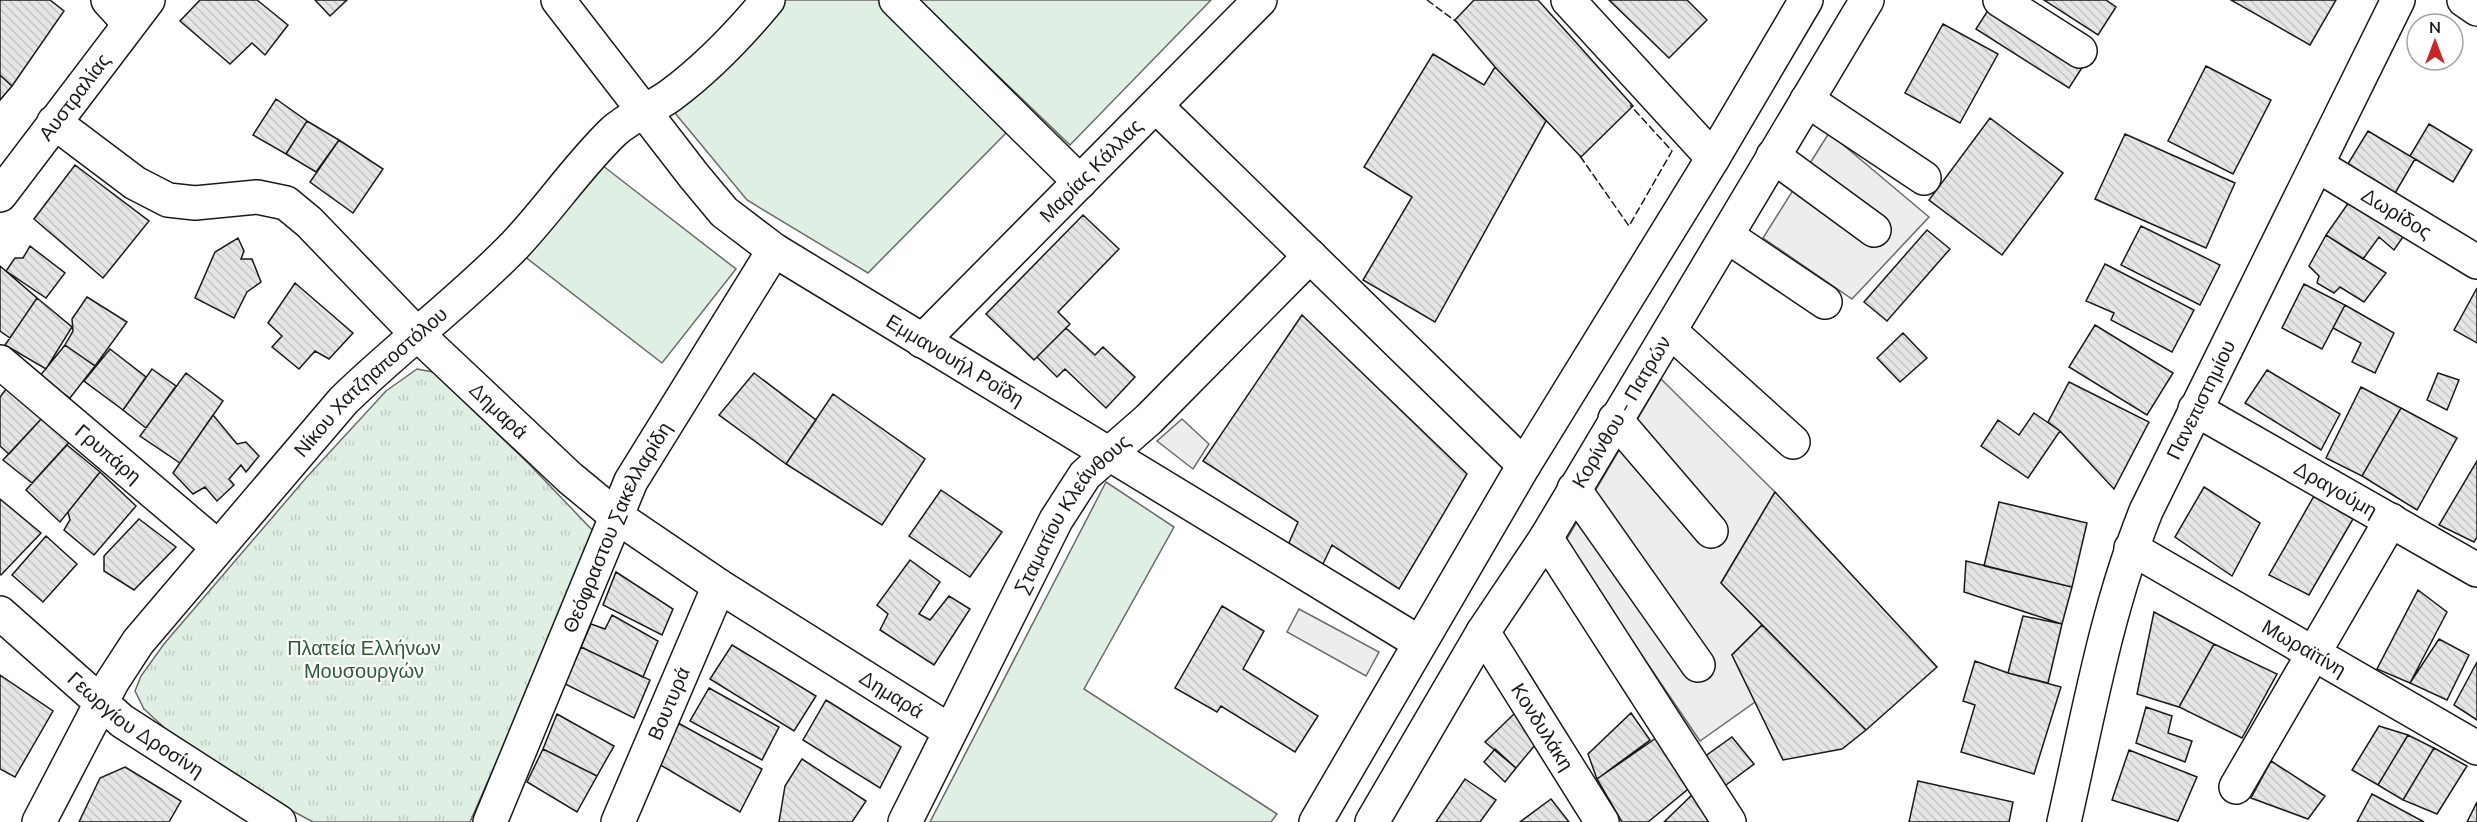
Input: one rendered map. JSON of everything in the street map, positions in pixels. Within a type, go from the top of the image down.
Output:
[{"type":"main road","name":"Εμμανουήλ Ροΐδη","points":[[558,0],[724,212],[774,250],[1419,643]]},
{"type":"main road","name":"Νίκου Χατζηαποστόλου","points":[[39,822],[100,704],[138,642],[343,401],[416,333],[466,292],[515,245],[612,133],[624,123],[660,103],[682,86],[734,38],[768,0]]},
{"type":"main road","points":[[896,0],[1080,182]]},
{"type":"main road","name":"Μαρίας Κάλλας","points":[[922,340],[1260,0]]},
{"type":"main road","points":[[1568,0],[1713,158]]},
{"type":"main road","points":[[1316,822],[1524,465],[1713,158],[1806,0]]},
{"type":"main road","name":"Κορίνθου - Πατρών","points":[[1372,822],[1483,632],[1546,538],[1867,0]]},
{"type":"main road","points":[[2000,0],[2080,51]]},
{"type":"main road","name":"Πανεπιστημίου","points":[[2064,822],[2109,621],[2131,548],[2146,511],[2398,0]]},
{"type":"main road","points":[[2464,0],[2477,9]]},
{"type":"main road","name":"Αυστραλίας","points":[[0,195],[54,122],[129,8]]},
{"type":"main road","points":[[1807,100],[1924,178]]},
{"type":"main road","points":[[1156,106],[1524,465]]},
{"type":"main road","name":"Δημαρά","points":[[54,122],[135,183],[168,200],[195,203],[257,197],[286,203],[309,222],[416,333],[570,478],[616,516],[719,586],[950,731]]},
{"type":"main road","points":[[1773,156],[1874,230]]},
{"type":"main road","name":"Δωρίδος","points":[[2317,165],[2477,262]]},
{"type":"main road","points":[[1726,236],[1825,302]]},
{"type":"main road","name":"Θεόφραστου Σακελλαρίδη","points":[[490,822],[616,516],[646,456],[774,250]]},
{"type":"main road","name":"Σταματίου Κλεάνθους","points":[[905,822],[1056,520],[1085,475],[1149,419],[1310,256]]},
{"type":"main road","points":[[1670,331],[1793,442]]},
{"type":"main road","name":"Γρυπάρη","points":[[0,362],[218,547]]},
{"type":"main road","name":"Δραγούμη","points":[[2195,409],[2477,570]]},
{"type":"main road","points":[[1615,419],[1711,531]]},
{"type":"main road","points":[[1574,489],[1698,665]]},
{"type":"main road","points":[[2236,787],[2391,520]]},
{"type":"main road","points":[[1546,538],[1729,822]]},
{"type":"main road","name":"Μωραϊτίνη","points":[[2131,548],[2477,747]]},
{"type":"main road","name":"Βουτυρά","points":[[618,822],[719,586]]},
{"type":"main road","name":"Γεωργίου Δροσίνη","points":[[0,613],[100,704],[148,739],[279,822]]},
{"type":"main road","name":"Κονδυλάκη","points":[[1483,632],[1602,822]]},
{"type":"green space","points":[[782,0],[878,0],[1009,130],[868,273],[747,200],[675,113]]},
{"type":"green space","points":[[919,0],[1211,0],[1070,145]]},
{"type":"green space","points":[[598,162],[736,269],[662,363],[524,256]]},
{"type":"green space","name":"Πλατεία Ελλήνων Μουσουργών","points":[[417,369],[433,372],[529,464],[596,534],[470,822],[313,822],[272,800],[168,731],[144,709],[135,691],[141,676],[164,644],[306,478],[386,391]]},
{"type":"green space","points":[[1106,482],[1174,527],[1084,689],[1277,814],[1271,822],[930,822]]},
{"type":"shaded area","points":[[1829,133],[1929,217],[1852,299],[1763,238]]},
{"type":"shaded area","points":[[1661,379],[1775,492],[1721,583],[1762,625],[1732,655],[1755,702],[1700,741],[1565,542]]},
{"type":"shaded area","points":[[1182,419],[1209,444],[1193,469],[1157,441]]},
{"type":"shaded area","points":[[1299,609],[1379,652],[1366,676],[1287,632]]},
{"type":"building","points":[[0,0],[50,0],[64,11],[12,86],[0,75]]},
{"type":"building","points":[[200,0],[257,0],[288,25],[265,55],[252,43],[230,64],[180,21]]},
{"type":"building","points":[[315,0],[347,0],[330,16]]},
{"type":"building","points":[[1474,0],[1538,0],[1633,106],[1581,157],[1495,67],[1455,20]]},
{"type":"building","points":[[1609,0],[1687,0],[1707,20],[1669,58]]},
{"type":"building","points":[[2044,0],[2106,0],[2116,7],[2098,35]]},
{"type":"building","points":[[2231,0],[2336,0],[2310,45]]},
{"type":"building","points":[[1992,4],[2085,63],[2069,88],[1976,29]]},
{"type":"building","points":[[1943,24],[1998,54],[1960,123],[1905,93]]},
{"type":"building","points":[[1433,54],[1484,85],[1495,67],[1546,121],[1435,322],[1363,280],[1412,197],[1364,167]]},
{"type":"building","points":[[2206,66],[2271,100],[2233,174],[2168,141]]},
{"type":"building","points":[[0,75],[12,86],[0,100]]},
{"type":"building","points":[[276,99],[307,121],[286,154],[253,135]]},
{"type":"building","points":[[1990,118],[2063,173],[2002,255],[1929,200]]},
{"type":"building","points":[[307,121],[339,140],[316,172],[286,154]]},
{"type":"building","points":[[2429,124],[2472,150],[2453,182],[2410,156]]},
{"type":"building","points":[[2368,131],[2415,159],[2394,195],[2346,167]]},
{"type":"building","points":[[2125,134],[2235,183],[2206,248],[2095,199]]},
{"type":"building","points":[[339,140],[383,169],[353,213],[310,182]]},
{"type":"building","points":[[75,165],[149,221],[103,278],[34,219]]},
{"type":"building","points":[[2349,202],[2405,234],[2394,250],[2379,237],[2363,259],[2326,235]]},
{"type":"building","points":[[1083,215],[1119,249],[1058,312],[1070,324],[1034,360],[986,314]]},
{"type":"building","points":[[2141,226],[2220,265],[2200,305],[2121,265]]},
{"type":"building","points":[[1927,230],[1950,249],[1887,321],[1864,302]]},
{"type":"building","points":[[2326,235],[2386,273],[2364,302],[2340,287],[2334,293],[2317,283],[2319,276],[2309,266]]},
{"type":"building","points":[[238,238],[244,251],[241,259],[252,259],[261,282],[247,292],[234,318],[195,298],[215,252]]},
{"type":"building","points":[[30,246],[65,273],[46,298],[6,271],[15,258],[23,258]]},
{"type":"building","points":[[2105,264],[2194,310],[2172,352],[2111,320],[2114,313],[2086,301]]},
{"type":"building","points":[[0,266],[37,298],[10,338],[0,331]]},
{"type":"building","points":[[295,283],[353,333],[329,359],[315,351],[299,369],[272,347],[282,336],[268,323]]},
{"type":"building","points":[[2304,284],[2345,305],[2322,349],[2282,328]]},
{"type":"building","points":[[2477,288],[2477,343],[2454,330]]},
{"type":"building","points":[[87,297],[127,322],[95,366],[65,345],[73,331],[72,319]]},
{"type":"building","points":[[37,298],[72,327],[46,369],[5,345]]},
{"type":"building","points":[[2345,305],[2394,333],[2375,373],[2352,362],[2361,343],[2333,328]]},
{"type":"building","points":[[1302,315],[1467,474],[1399,589],[1332,545],[1322,566],[1288,545],[1298,522],[1203,461]]},
{"type":"building","points":[[2095,325],[2173,373],[2147,415],[2069,367]]},
{"type":"building","points":[[1066,328],[1095,355],[1103,347],[1135,377],[1106,408],[1065,369],[1057,377],[1037,357]]},
{"type":"building","points":[[1903,333],[1927,358],[1900,382],[1877,358]]},
{"type":"building","points":[[65,345],[95,366],[70,398],[39,377]]},
{"type":"building","points":[[110,349],[146,377],[123,410],[84,381]]},
{"type":"building","points":[[152,369],[176,386],[146,428],[123,410]]},
{"type":"building","points":[[2267,370],[2340,414],[2321,450],[2245,403]]},
{"type":"building","points":[[186,373],[223,401],[180,463],[140,436]]},
{"type":"building","points":[[754,373],[816,420],[786,464],[719,415]]},
{"type":"building","points":[[2438,373],[2459,380],[2447,410],[2427,400]]},
{"type":"building","points":[[2069,382],[2149,422],[2114,489],[2060,431],[2048,422]]},
{"type":"building","points":[[2361,387],[2401,408],[2362,476],[2326,458]]},
{"type":"building","points":[[7,388],[43,417],[9,454],[0,446],[0,397]]},
{"type":"building","points":[[833,394],[925,459],[882,525],[786,464]]},
{"type":"building","points":[[2401,408],[2457,438],[2417,510],[2362,476]]},
{"type":"building","points":[[2034,413],[2060,431],[2028,478],[1981,446],[1998,420],[2019,435]]},
{"type":"building","points":[[213,415],[237,444],[246,442],[259,456],[246,472],[241,465],[229,479],[234,485],[217,501],[205,487],[193,494],[173,473]]},
{"type":"building","points":[[43,417],[72,439],[32,483],[3,460]]},
{"type":"building","points":[[67,445],[100,472],[60,522],[26,490]]},
{"type":"building","points":[[2477,461],[2477,537],[2474,542],[2439,525]]},
{"type":"building","points":[[100,472],[136,506],[94,555],[64,530],[70,520],[68,512]]},
{"type":"building","points":[[2204,487],[2260,523],[2232,576],[2175,537]]},
{"type":"building","points":[[941,490],[1002,532],[970,577],[909,536]]},
{"type":"building","points":[[1775,492],[1937,667],[1866,730],[1721,583]]},
{"type":"building","points":[[2314,496],[2353,519],[2309,595],[2269,575]]},
{"type":"building","points":[[0,499],[41,533],[1,575],[0,574]]},
{"type":"building","points":[[1999,502],[2087,523],[2072,587],[1984,566]]},
{"type":"building","points":[[139,519],[176,547],[134,590],[104,571],[104,556]]},
{"type":"building","points":[[46,536],[77,564],[43,602],[12,575]]},
{"type":"building","points":[[910,560],[940,582],[919,614],[930,620],[949,596],[970,609],[934,665],[880,630],[888,614],[877,605]]},
{"type":"building","points":[[1966,561],[2072,587],[2062,624],[1964,592]]},
{"type":"building","points":[[616,572],[673,609],[662,635],[603,605]]},
{"type":"building","points":[[2418,590],[2447,612],[2410,683],[2377,669]]},
{"type":"building","points":[[1222,606],[1264,631],[1243,669],[1318,716],[1295,752],[1221,706],[1217,712],[1175,688]]},
{"type":"building","points":[[2154,612],[2214,644],[2179,707],[2137,694]]},
{"type":"building","points":[[612,615],[658,641],[643,677],[581,647],[591,624],[605,629]]},
{"type":"building","points":[[2023,616],[2062,624],[2048,683],[2008,673]]},
{"type":"building","points":[[1762,625],[1866,730],[1842,749],[1783,760],[1732,655]]},
{"type":"building","points":[[2439,639],[2469,655],[2447,700],[2410,683]]},
{"type":"building","points":[[2214,644],[2277,674],[2242,738],[2179,707]]},
{"type":"building","points":[[732,645],[816,696],[794,731],[710,679]]},
{"type":"building","points":[[581,647],[650,680],[634,718],[565,684]]},
{"type":"building","points":[[1975,661],[2008,673],[2061,687],[2034,774],[1961,752],[1975,705],[1963,701]]},
{"type":"building","points":[[2477,662],[2477,720],[2454,705]]},
{"type":"building","points":[[0,675],[53,711],[15,777],[0,769]]},
{"type":"building","points":[[709,688],[779,727],[762,760],[690,721]]},
{"type":"building","points":[[826,700],[901,747],[880,788],[803,740]]},
{"type":"building","points":[[2146,707],[2172,716],[2168,733],[2192,741],[2185,762],[2136,743]]},
{"type":"building","points":[[1515,713],[1540,739],[1516,768],[1485,742]]},
{"type":"building","points":[[1631,713],[1650,740],[1597,779],[1588,754]]},
{"type":"building","points":[[557,714],[614,746],[597,776],[543,749]]},
{"type":"building","points":[[678,723],[762,769],[740,812],[657,763]]},
{"type":"building","points":[[2379,726],[2408,735],[2378,785],[2352,770]]},
{"type":"building","points":[[2408,735],[2434,748],[2403,800],[2378,785]]},
{"type":"building","points":[[1659,736],[1693,785],[1648,822],[1622,822],[1597,779]]},
{"type":"building","points":[[1732,737],[1754,764],[1722,788],[1704,757]]},
{"type":"building","points":[[2434,748],[2467,766],[2437,814],[2403,800]]},
{"type":"building","points":[[543,749],[597,776],[577,812],[527,782]]},
{"type":"building","points":[[1495,749],[1516,768],[1505,782],[1484,762]]},
{"type":"building","points":[[2129,750],[2197,777],[2178,821],[2112,800]]},
{"type":"building","points":[[802,759],[866,801],[852,822],[779,822],[785,786]]},
{"type":"building","points":[[2271,761],[2325,796],[2308,819],[2251,798]]},
{"type":"building","points":[[125,767],[181,801],[169,822],[79,822],[100,778]]},
{"type":"building","points":[[1465,779],[1496,800],[1480,822],[1436,822]]},
{"type":"building","points":[[1918,781],[2013,802],[2009,822],[1909,822]]},
{"type":"building","points":[[1693,794],[1712,822],[1664,822]]},
{"type":"building","points":[[2372,794],[2424,822],[2357,822]]},
{"type":"building","points":[[1551,799],[1569,822],[1520,822]]},
{"type":"building","points":[[2477,802],[2477,822],[2467,822]]},
{"type":"fence","points":[[1427,0],[1458,23]]},
{"type":"fence","points":[[1580,156],[1629,226],[1672,151],[1630,105]]}]
